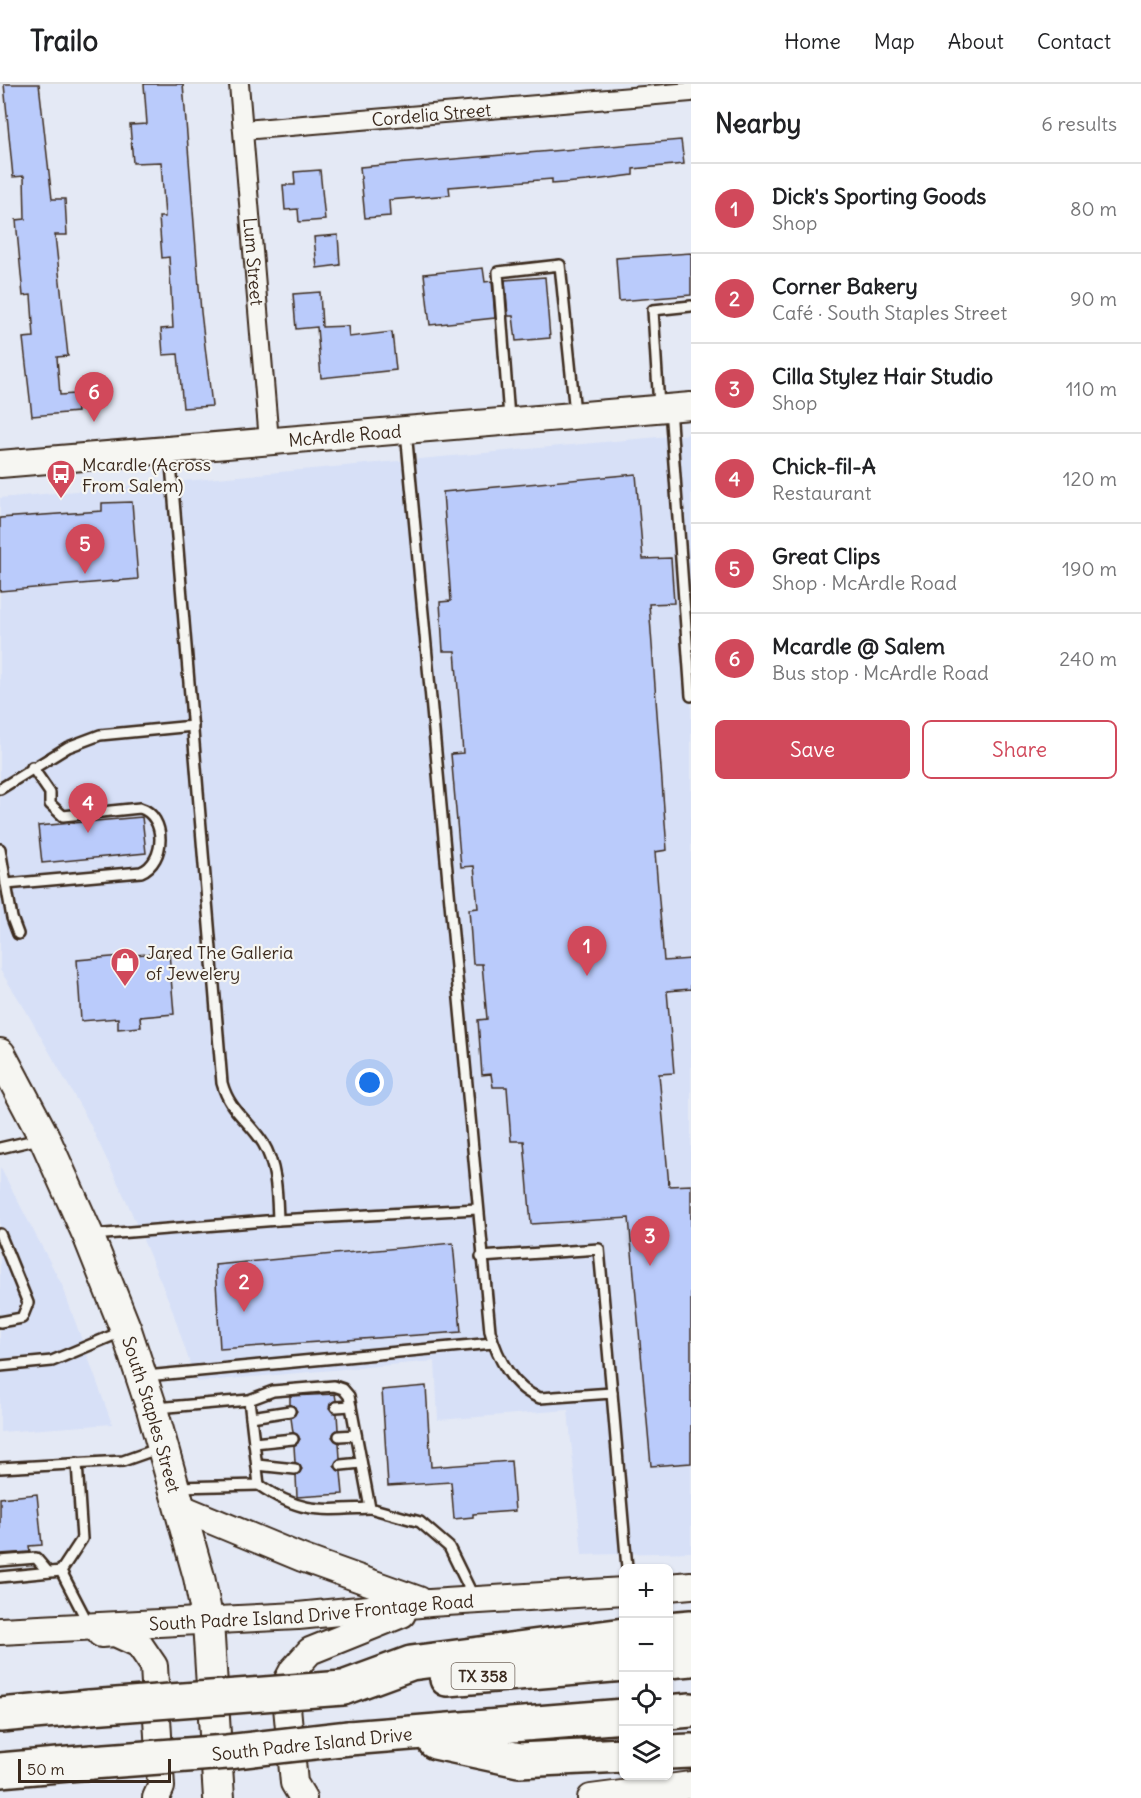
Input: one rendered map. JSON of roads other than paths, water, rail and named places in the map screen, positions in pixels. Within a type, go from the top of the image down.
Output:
[{"type":"highway","points":[[673,1629],[691,1627]]},
{"type":"highway","points":[[343,1688],[411,1663],[619,1636]]},
{"type":"highway","points":[[673,1661],[691,1659]]},
{"type":"highway","name":"TX 358","points":[[0,1715],[619,1665]]},
{"type":"highway","points":[[673,1712],[691,1710]]},
{"type":"highway","name":"South Padre Island Drive","points":[[0,1770],[619,1716]]},
{"type":"highway","points":[[404,1735],[519,1760],[619,1755]]},
{"type":"highway","points":[[673,1752],[691,1751]]},
{"type":"main road","name":"McArdle Road","points":[[0,464],[673,408]]},
{"type":"main road","name":"South Staples Street","points":[[0,1054],[44,1137],[88,1235],[126,1330],[152,1409],[199,1577],[208,1622],[219,1798]]},
{"type":"main road","points":[[177,1497],[302,1558],[402,1596],[430,1603]]},
{"type":"main road","points":[[673,1587],[691,1585]]},
{"type":"main road","name":"South Padre Island Drive Frontage Road","points":[[0,1631],[208,1622],[430,1603],[619,1591]]},
{"type":"main road","points":[[303,1798],[294,1783],[285,1685],[293,1670],[310,1652],[430,1603]]},
{"type":"main road","points":[[0,1641],[115,1633],[139,1644],[154,1666],[160,1787],[156,1798]]},
{"type":"main road","points":[[591,1798],[661,1793],[691,1785]]},
{"type":"street","name":"Lum Street","points":[[239,84],[269,441]]},
{"type":"street","name":"Cordelia Street","points":[[244,130],[691,92]]},
{"type":"lane","points":[[510,421],[498,272],[560,264],[575,416]]},
{"type":"lane","points":[[691,306],[653,310],[673,408],[691,696]]},
{"type":"lane","points":[[406,429],[481,1257],[493,1343],[513,1379],[531,1395],[540,1398],[612,1393]]},
{"type":"lane","points":[[170,449],[222,1083],[226,1100],[263,1144],[276,1181],[278,1220]]},
{"type":"lane","points":[[0,789],[32,767],[68,747],[100,735],[193,726]]},
{"type":"lane","points":[[6,884],[141,872],[154,864],[158,856],[156,820],[148,810],[140,808],[63,816],[50,804],[50,793],[32,767]]},
{"type":"lane","points":[[0,849],[12,918],[18,934]]},
{"type":"lane","points":[[0,1148],[44,1137]]},
{"type":"lane","points":[[88,1235],[278,1220],[477,1209]]},
{"type":"lane","points":[[0,1234],[28,1303],[22,1318],[0,1322]]},
{"type":"lane","points":[[481,1257],[599,1249],[627,1564]]},
{"type":"lane","points":[[0,1366],[52,1361],[126,1330]]},
{"type":"lane","points":[[142,1376],[493,1343]]},
{"type":"lane","points":[[152,1409],[249,1400],[273,1391],[334,1386],[343,1389],[349,1396],[370,1508]]},
{"type":"lane","points":[[249,1400],[259,1485]]},
{"type":"lane","points":[[336,1407],[351,1406]]},
{"type":"lane","points":[[251,1417],[290,1411]]},
{"type":"lane","points":[[339,1436],[356,1435]]},
{"type":"lane","points":[[254,1443],[293,1439]]},
{"type":"lane","points":[[0,1468],[123,1461],[162,1447]]},
{"type":"lane","points":[[61,1571],[82,1539],[76,1463]]},
{"type":"lane","points":[[340,1465],[361,1463]]},
{"type":"lane","points":[[257,1465],[296,1468]]},
{"type":"lane","points":[[177,1497],[259,1485],[284,1502],[312,1510],[370,1508],[420,1522],[449,1546],[475,1601]]},
{"type":"lane","points":[[0,1561],[36,1558],[48,1572]]},
{"type":"lane","points":[[0,1577],[61,1571]]},
{"type":"lane","points":[[61,1571],[89,1626]]},
{"type":"place","name":"Mcardle @ Salem","points":[[94,422]]},
{"type":"place","name":"Mcardle (Across From Salem)","points":[[61,500]]},
{"type":"place","name":"Great Clips","points":[[85,574]]},
{"type":"place","name":"Chick-fil-A","points":[[88,833]]},
{"type":"place","name":"Dick's Sporting Goods","points":[[587,976]]},
{"type":"place","name":"Jared The Galleria of Jewelery","points":[[125,988]]},
{"type":"place","name":"Cilla Stylez Hair Studio","points":[[650,1266]]},
{"type":"place","name":"Corner Bakery","points":[[244,1312]]}]
